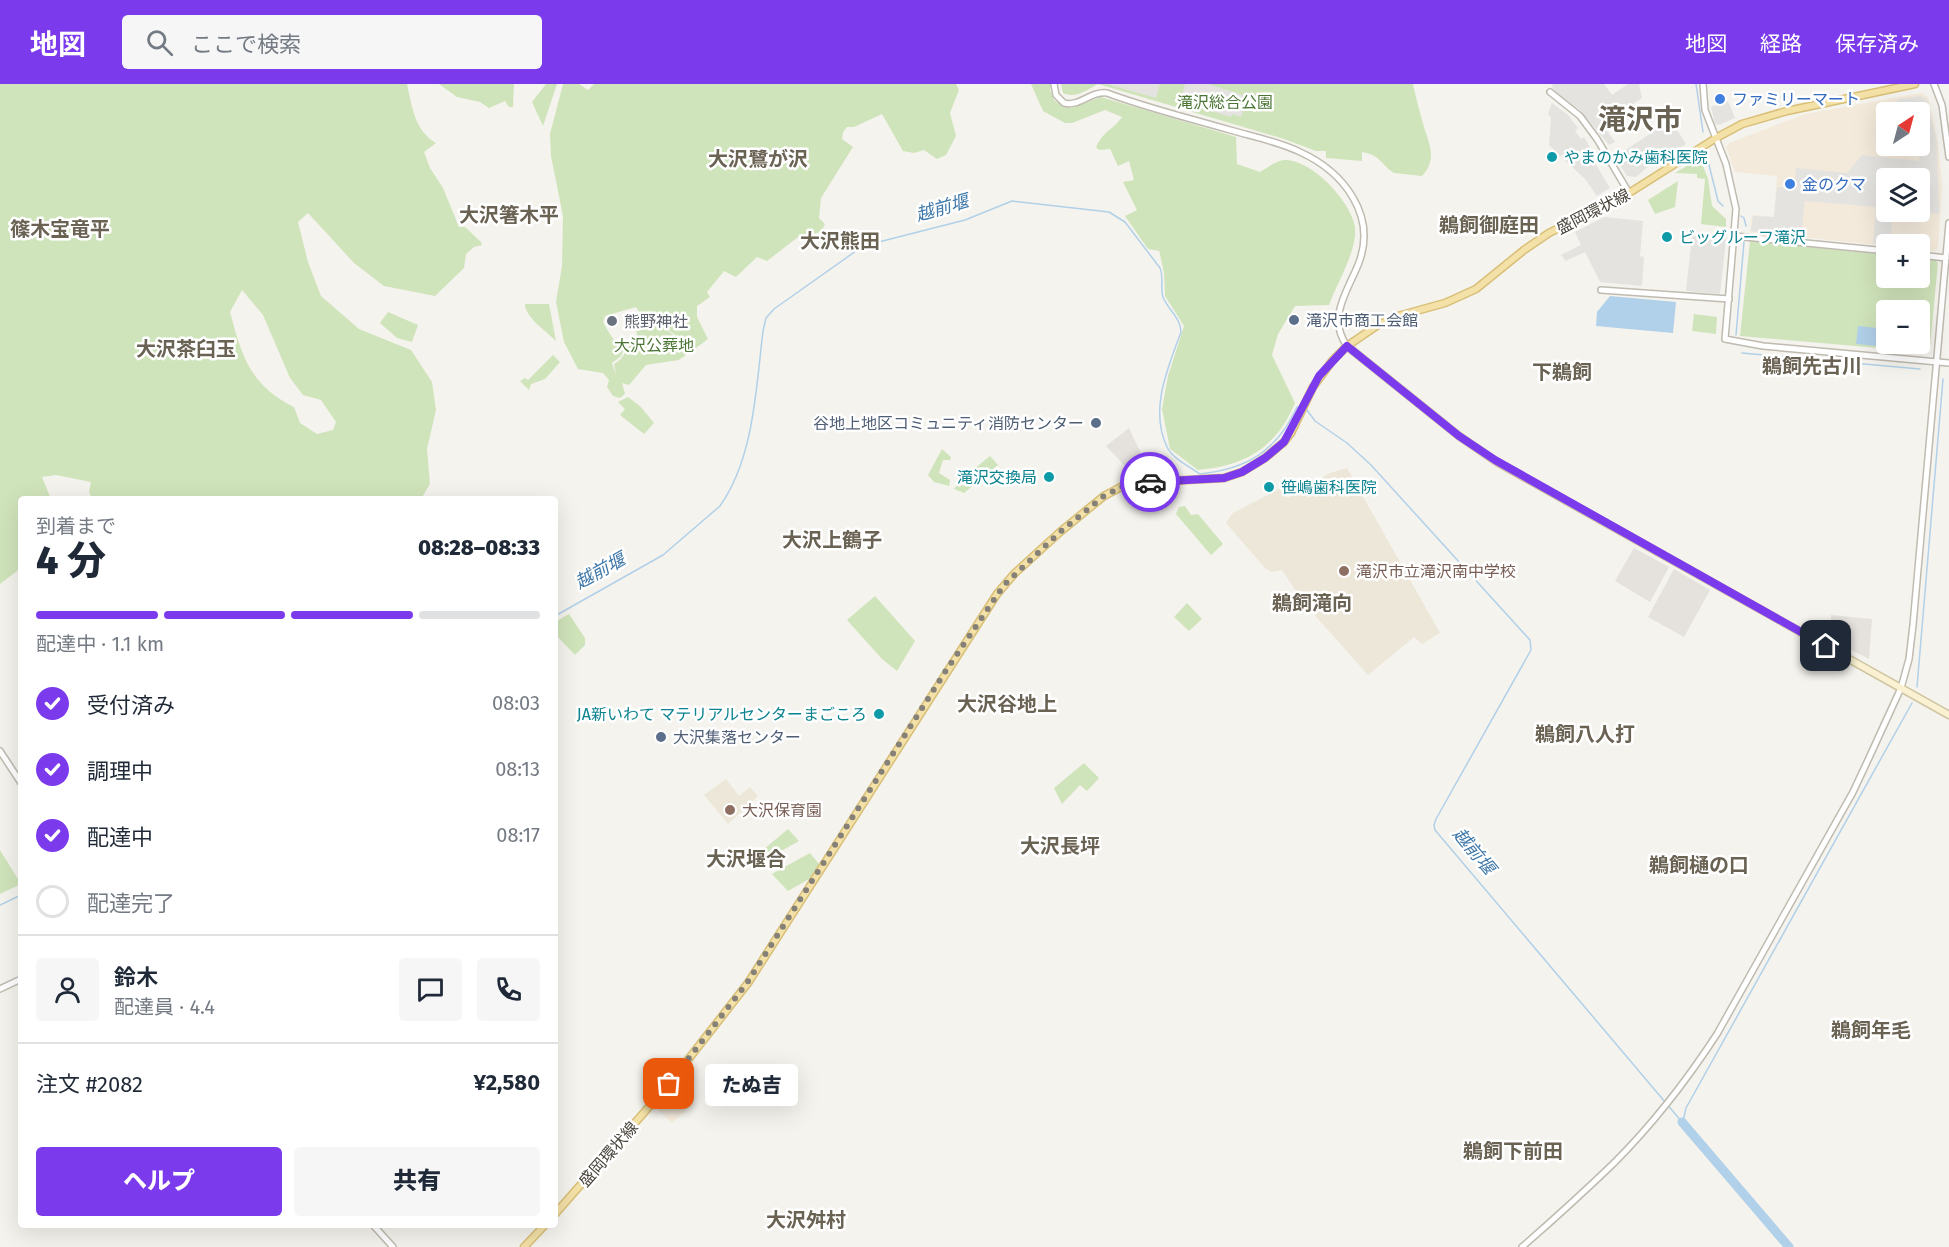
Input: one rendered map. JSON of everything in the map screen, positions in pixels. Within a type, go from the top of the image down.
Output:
[{"type":"main road","name":"盛岡環状線","points":[[558,1211],[669,1084],[747,983],[947,669],[1004,585],[1060,532],[1104,496],[1121,487],[1150,482],[1224,478],[1242,472],[1265,458],[1284,442],[1319,376],[1347,346],[1378,325],[1398,316],[1445,303],[1476,289],[1549,233],[1629,193],[1742,124],[1769,115],[1915,84]]},
{"type":"main road","points":[[1347,346],[1450,430],[1495,460],[1949,715]]},
{"type":"main road","points":[[524,1247],[542,1228]]},
{"type":"street","points":[[1054,84],[1056,95],[1064,103],[1075,103],[1099,92],[1107,93],[1262,138],[1301,152],[1335,174],[1359,206],[1364,226],[1364,246],[1338,309],[1342,338],[1347,346]]},
{"type":"street","points":[[1704,84],[1705,110],[1734,199],[1735,236],[1725,335],[1728,342],[1949,363]]},
{"type":"street","points":[[1934,84],[1942,105],[1949,157]]},
{"type":"street","points":[[1550,92],[1580,116],[1598,139],[1629,193]]},
{"type":"street","points":[[1522,1247],[1615,1162],[1667,1104],[1717,1034],[1853,792],[1901,688],[1909,659],[1912,636],[1949,223]]},
{"type":"street","points":[[1735,236],[1876,250]]},
{"type":"street","points":[[1930,256],[1946,258]]},
{"type":"street","points":[[1602,290],[1729,299]]},
{"type":"street","points":[[0,751],[18,778]]},
{"type":"street","points":[[0,989],[18,980]]},
{"type":"street","points":[[376,1228],[393,1247]]},
{"type":"shaded area","points":[[1107,84],[1160,84],[1156,98]]},
{"type":"shaded area","points":[[1185,84],[1208,84],[1242,95],[1241,99],[1245,105],[1241,117],[1232,114],[1231,117],[1180,102]]},
{"type":"shaded area","points":[[1552,84],[1604,84],[1612,95],[1628,84],[1639,84],[1642,98],[1610,119],[1613,124],[1606,129],[1615,142],[1609,145],[1578,108],[1575,109],[1553,91]]},
{"type":"shaded area","points":[[1922,93],[1928,97],[1929,102],[1876,102],[1876,156],[1930,156],[1930,106],[1938,142],[1942,186],[1938,248],[1930,250],[1930,234],[1876,234],[1876,245],[1750,232],[1752,215],[1774,217],[1777,176],[1735,172],[1726,147],[1729,143],[1805,114]]},
{"type":"shaded area","points":[[1920,96],[1927,102],[1897,102],[1897,100]]},
{"type":"shaded area","points":[[1728,101],[1735,118],[1719,125],[1715,124],[1711,107]]},
{"type":"shaded area","points":[[1552,103],[1568,115],[1578,128],[1575,131],[1581,139],[1584,137],[1598,161],[1595,163],[1610,188],[1597,196],[1585,179],[1549,145],[1551,117],[1548,114]]},
{"type":"shaded area","points":[[1930,113],[1937,143],[1939,214],[1930,213],[1930,168],[1876,168],[1876,207],[1805,201],[1801,236],[1751,231],[1753,216],[1774,217],[1777,187],[1794,189],[1796,168],[1847,173],[1862,155],[1919,161],[1920,156],[1930,156]]},
{"type":"shaded area","points":[[1671,120],[1686,144],[1651,164],[1636,177],[1627,176],[1615,157]]},
{"type":"shaded area","points":[[1876,207],[1876,222],[1892,222],[1891,234],[1876,234],[1876,244],[1873,244]]},
{"type":"shaded area","points":[[1604,217],[1643,221],[1640,256],[1644,257],[1642,286],[1600,282],[1585,252],[1566,261],[1561,255],[1581,245],[1575,232]]},
{"type":"shaded area","points":[[1692,235],[1726,239],[1720,294],[1686,291]]},
{"type":"shaded area","points":[[1129,428],[1143,458],[1124,465],[1106,446]]},
{"type":"shaded area","name":"滝沢市立滝沢南中学校","points":[[1347,468],[1440,633],[1422,644],[1414,637],[1368,675],[1303,602],[1282,570],[1272,572],[1265,568],[1226,523],[1233,513],[1281,488],[1288,498],[1330,473]]},
{"type":"shaded area","points":[[1634,548],[1669,567],[1650,602],[1615,581]]},
{"type":"shaded area","points":[[1674,569],[1710,590],[1684,637],[1648,617]]},
{"type":"shaded area","points":[[1831,615],[1872,619],[1869,659],[1830,639]]},
{"type":"shaded area","name":"大沢保育園","points":[[726,779],[739,796],[750,787],[758,796],[728,824],[704,795]]},
{"type":"shaded area","points":[[673,1087],[693,1104],[672,1123],[656,1108]]},
{"type":"green space","points":[[0,84],[407,84],[419,125],[423,132],[436,143],[424,152],[430,168],[443,188],[459,227],[465,227],[482,245],[474,247],[466,254],[464,268],[435,296],[384,286],[354,263],[308,213],[298,222],[308,262],[321,296],[359,329],[411,350],[432,382],[436,410],[427,449],[430,484],[423,496],[91,496],[91,482],[56,475],[42,477],[50,496],[18,496],[18,570],[0,584]],"holes":[[[242,290],[263,315],[290,378],[303,395],[321,400],[336,422],[333,430],[317,434],[300,423],[294,407],[267,389],[250,368],[239,343],[230,312]]]},
{"type":"green space","points":[[439,84],[514,84],[513,107],[509,107],[505,101],[489,108],[480,102],[457,97]]},
{"type":"green space","points":[[546,84],[557,84],[543,126],[532,102]]},
{"type":"green space","name":"大沢公葬地","points":[[563,84],[579,84],[588,90],[594,84],[956,84],[959,90],[950,113],[956,136],[946,155],[937,159],[924,150],[914,153],[903,151],[882,114],[854,127],[847,127],[842,139],[853,147],[821,198],[819,218],[825,224],[821,232],[798,237],[767,261],[757,257],[736,277],[724,271],[707,292],[710,297],[697,306],[697,317],[708,339],[688,354],[675,335],[661,324],[674,336],[687,354],[679,360],[646,365],[629,385],[622,383],[625,394],[620,398],[613,396],[607,387],[609,380],[603,373],[578,369],[564,342],[556,302],[562,266],[563,216],[551,156],[550,134]],"holes":[[[636,307],[650,326],[636,329],[637,335],[621,359],[614,364],[616,375],[612,363],[621,356],[624,349],[607,330],[603,322],[605,316]]]},
{"type":"green space","points":[[1031,84],[1051,84],[1050,90],[1054,100],[1063,106],[1071,108],[1101,97],[1236,137],[1237,164],[1260,172],[1282,160],[1296,162],[1318,174],[1338,194],[1346,206],[1355,227],[1350,256],[1329,305],[1295,306],[1278,334],[1272,355],[1295,403],[1278,432],[1257,452],[1230,464],[1198,470],[1170,449],[1162,409],[1168,376],[1184,326],[1165,296],[1164,273],[1158,245],[1159,251],[1148,249],[1125,216],[1137,210],[1123,182],[1134,180],[1129,161],[1118,166],[1110,149],[1099,150],[1096,147],[1102,137],[1122,117],[1105,110],[1072,123],[1065,123],[1043,111]]},
{"type":"green space","points":[[1061,84],[1098,84],[1081,93],[1067,95],[1063,93]]},
{"type":"green space","name":"滝沢総合公園","points":[[1098,84],[1413,84],[1431,158],[1422,176],[1394,173],[1368,153],[1362,152],[1362,161],[1326,158],[1326,151],[1316,151],[1284,139]]},
{"type":"green space","points":[[1700,158],[1708,179],[1712,206],[1726,219],[1726,227],[1701,224],[1705,179],[1697,178],[1697,174],[1675,173]]},
{"type":"green space","points":[[1678,181],[1675,207],[1655,214],[1648,200]]},
{"type":"green space","points":[[1750,241],[1876,254],[1876,288],[1930,288],[1930,259],[1935,260],[1938,263],[1930,346],[1930,300],[1876,300],[1876,348],[1740,336]]},
{"type":"green space","points":[[525,304],[549,304],[556,341],[532,319]]},
{"type":"green space","points":[[388,312],[418,325],[412,342],[397,338],[380,323]]},
{"type":"green space","points":[[1694,314],[1717,317],[1716,334],[1692,331]]},
{"type":"green space","points":[[553,355],[560,362],[545,379],[531,384],[529,390],[520,381],[525,378],[528,380]]},
{"type":"green space","points":[[628,397],[641,407],[654,423],[644,434],[620,415],[625,409],[618,402]]},
{"type":"green space","points":[[942,449],[951,457],[950,460],[943,460],[939,473],[950,480],[949,486],[934,482],[928,475]]},
{"type":"green space","points":[[990,456],[998,465],[964,493],[954,489],[958,484],[966,486],[974,469]]},
{"type":"green space","points":[[1185,506],[1191,515],[1198,514],[1223,544],[1211,555],[1176,514],[1179,507]]},
{"type":"green space","points":[[875,596],[915,641],[897,671],[882,659],[847,620]]},
{"type":"green space","points":[[1187,603],[1202,619],[1189,631],[1174,617]]},
{"type":"green space","points":[[569,614],[585,638],[585,645],[575,655],[558,637],[558,620]]},
{"type":"green space","points":[[1084,763],[1099,778],[1087,791],[1080,785],[1062,804],[1054,788]]},
{"type":"green space","points":[[788,829],[799,841],[763,861],[757,855]]},
{"type":"green space","points":[[0,850],[18,879],[18,885],[0,894]]},
{"type":"green space","points":[[810,853],[819,864],[811,878],[788,891],[772,874]]},
{"type":"water","points":[[1610,296],[1676,302],[1673,333],[1596,326],[1597,312]]},
{"type":"water","points":[[1858,326],[1876,328],[1876,346],[1856,344]]},
{"type":"waterway","points":[[1696,84],[1703,132]]},
{"type":"waterway","points":[[1707,157],[1718,201],[1723,206]]},
{"type":"waterway","name":"越前堰","points":[[558,614],[663,555],[720,506],[731,487],[747,445],[763,331],[766,318],[774,309],[863,246],[965,220],[1012,201],[1109,212],[1125,222],[1160,268],[1163,297],[1179,322],[1181,332],[1162,389],[1160,418],[1167,447],[1182,462],[1200,474],[1232,468],[1246,462],[1270,446],[1299,407]]},
{"type":"waterway","points":[[1741,216],[1746,226]]},
{"type":"waterway","points":[[1736,335],[1744,242]]},
{"type":"waterway","points":[[1742,353],[1920,369]]},
{"type":"waterway","points":[[1917,687],[1943,379]]},
{"type":"waterway","name":"越前堰","points":[[1307,410],[1315,421],[1347,443],[1371,465],[1530,640],[1531,650],[1436,819],[1435,830],[1682,1122]]},
{"type":"waterway","points":[[1683,1121],[1686,1108],[1912,703]]},
{"type":"waterway","name":"越前堰","points":[[0,905],[18,896]]},
{"type":"waterway","name":"越前堰","points":[[1682,1122],[1789,1247]]},
{"type":"way so far","points":[[669,1084],[747,983],[947,669],[1004,585],[1028,560],[1104,496],[1134,483],[1150,482]]},
{"type":"place","name":"ファミリーマート","points":[[1720,99]]},
{"type":"place","name":"やまのかみ歯科医院","points":[[1552,157]]},
{"type":"place","name":"金のクマ","points":[[1790,184]]},
{"type":"place","name":"ビッグルーフ滝沢","points":[[1667,237]]},
{"type":"place","name":"滝沢市商工会館","points":[[1294,320]]},
{"type":"place","name":"熊野神社","points":[[612,321]]},
{"type":"place","name":"谷地上地区コミュニティ消防センター","points":[[1096,423]]},
{"type":"place","name":"滝沢交換局","points":[[1049,477]]},
{"type":"place","name":"笹嶋歯科医院","points":[[1269,487]]},
{"type":"place","name":"滝沢市立滝沢南中学校","points":[[1344,571]]},
{"type":"place","name":"JA新いわて マテリアルセンターまごころ","points":[[879,714]]},
{"type":"place","name":"大沢集落センター","points":[[661,737]]},
{"type":"place","name":"大沢保育園","points":[[730,810]]},
{"type":"place","name":"たぬ吉","points":[[669,1084]]},
{"type":"district","name":"滝沢市","points":[[1640,119]]},
{"type":"district","name":"大沢鷺が沢","points":[[758,159]]},
{"type":"district","name":"大沢箸木平","points":[[509,215]]},
{"type":"district","name":"鵜飼御庭田","points":[[1489,225]]},
{"type":"district","name":"篠木宝竜平","points":[[60,229]]},
{"type":"district","name":"大沢熊田","points":[[840,241]]},
{"type":"district","name":"大沢茶臼玉","points":[[186,349]]},
{"type":"district","name":"鵜飼先古川","points":[[1812,366]]},
{"type":"district","name":"下鵜飼","points":[[1562,372]]},
{"type":"district","name":"大沢上鶴子","points":[[832,540]]},
{"type":"district","name":"鵜飼滝向","points":[[1312,603]]},
{"type":"district","name":"大沢谷地上","points":[[1007,704]]},
{"type":"district","name":"鵜飼八人打","points":[[1585,734]]},
{"type":"district","name":"大沢長坪","points":[[1060,846]]},
{"type":"district","name":"大沢堰合","points":[[746,859]]},
{"type":"district","name":"鵜飼樋の口","points":[[1699,865]]},
{"type":"district","name":"鵜飼年毛","points":[[1871,1030]]},
{"type":"district","name":"鵜飼下前田","points":[[1513,1151]]},
{"type":"district","name":"大沢舛村","points":[[806,1220]]},
{"type":"route","points":[[1150,482],[1224,478],[1242,472],[1265,458],[1277,449],[1291,433],[1319,376],[1347,346],[1459,436],[1495,460],[1826,646]]}]
